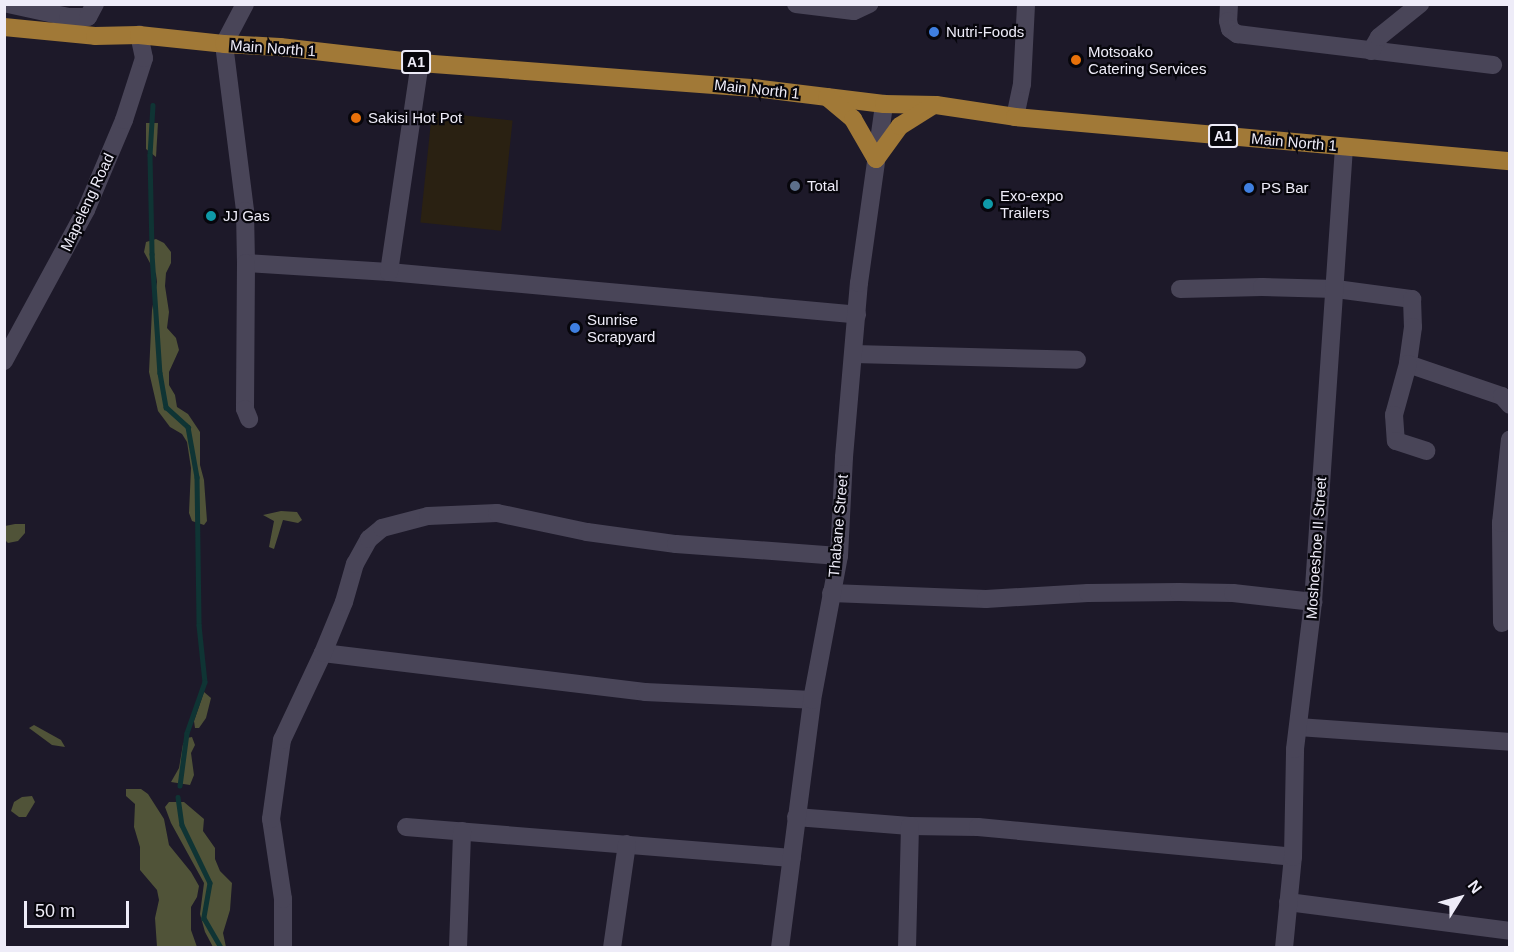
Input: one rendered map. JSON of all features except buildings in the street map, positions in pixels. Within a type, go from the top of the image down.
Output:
[{"type":"main road","name":"Main North 1","points":[[4,27],[95,36],[139,35],[280,47],[420,63],[649,79],[884,104],[936,105],[1015,117],[1509,161]]},
{"type":"main road","points":[[827,97],[853,119],[876,159],[900,126],[925,108],[936,105]]},
{"type":"street","points":[[8,4],[68,17],[88,17],[95,4]]},
{"type":"street","points":[[245,4],[224,44],[244,211],[245,409],[249,419]]},
{"type":"street","points":[[796,4],[854,11],[869,4]]},
{"type":"street","points":[[1015,117],[1022,84],[1026,4]]},
{"type":"street","points":[[1229,4],[1230,29],[1237,34],[1493,65]]},
{"type":"street","points":[[1371,51],[1379,37],[1420,4]]},
{"type":"street","name":"Mapeleng Road","points":[[4,361],[86,210],[124,120],[144,58],[139,35]]},
{"type":"street","points":[[389,272],[420,63]]},
{"type":"street","name":"Thabane Street","points":[[780,948],[812,700],[838,556],[844,457],[867,213],[884,104]]},
{"type":"street","name":"Moshoeshoe II Street","points":[[1284,948],[1293,857],[1298,727],[1313,602],[1344,147]]},
{"type":"street","points":[[246,263],[389,272],[857,315]]},
{"type":"street","points":[[1180,289],[1262,287],[1335,290],[1412,299],[1413,327],[1408,364],[1394,415],[1396,441],[1426,451]]},
{"type":"street","points":[[854,354],[1077,360]]},
{"type":"street","points":[[1408,364],[1502,396],[1509,405]]},
{"type":"street","points":[[1502,623],[1501,523],[1509,439]]},
{"type":"street","points":[[283,948],[283,899],[271,819],[282,740],[323,653],[344,602],[355,564],[369,539],[391,523],[428,516],[498,513],[587,532],[676,544],[838,556]]},
{"type":"street","points":[[831,593],[986,599],[1088,592],[1222,593],[1313,602]]},
{"type":"street","points":[[323,653],[645,692],[812,700]]},
{"type":"street","points":[[1298,727],[1509,742]]},
{"type":"street","points":[[796,817],[910,826],[978,826],[1293,857]]},
{"type":"street","points":[[907,948],[910,826]]},
{"type":"street","points":[[406,827],[792,858]]},
{"type":"street","points":[[458,948],[462,831]]},
{"type":"street","points":[[612,948],[627,844]]},
{"type":"street","points":[[1288,902],[1509,932]]},
{"type":"shaded area","points":[[432,112],[513,120],[501,231],[420,222]]},
{"type":"green space","points":[[146,123],[158,123],[156,157],[146,149]]},
{"type":"green space","points":[[156,239],[164,243],[171,252],[171,263],[166,273],[165,286],[169,312],[167,328],[176,338],[179,350],[169,372],[169,385],[175,395],[177,407],[188,414],[200,432],[200,465],[204,480],[207,521],[204,525],[192,521],[189,513],[191,468],[187,442],[182,434],[170,427],[158,411],[149,372],[152,310],[157,282],[156,274],[144,252],[146,242]]},
{"type":"green space","points":[[281,511],[297,512],[302,520],[298,523],[283,520],[274,549],[269,547],[274,521],[263,515]]},
{"type":"green space","points":[[25,524],[25,533],[18,541],[8,543],[5,540],[5,526]]},
{"type":"green space","points":[[204,692],[211,698],[206,718],[199,728],[195,728],[194,721]]},
{"type":"green space","points":[[34,725],[61,740],[65,747],[52,745],[29,728]]},
{"type":"green space","points":[[192,737],[195,745],[191,753],[194,775],[190,785],[171,782],[179,768],[183,744],[187,738]]},
{"type":"green space","points":[[126,789],[141,789],[148,794],[164,819],[169,845],[191,872],[199,886],[197,897],[191,907],[191,930],[197,947],[157,947],[155,918],[159,900],[157,890],[140,870],[140,847],[134,827],[135,804],[126,796]]},
{"type":"green space","points":[[32,796],[35,802],[26,817],[19,817],[11,811],[14,802],[22,797]]},
{"type":"green space","points":[[169,802],[184,802],[204,819],[203,831],[215,848],[215,859],[220,871],[232,883],[230,910],[223,933],[226,947],[213,947],[205,932],[200,914],[204,883],[171,823],[165,807]]},
{"type":"waterway","points":[[153,105],[150,155],[152,254],[160,373],[166,407],[188,427],[197,477],[199,625],[205,682],[187,733],[180,786]]},
{"type":"waterway","points":[[178,797],[182,825],[210,883],[204,918],[221,948]]},
{"type":"place","name":"Nutri-Foods","points":[[934,32]]},
{"type":"place","name":"Motsoako Catering Services","points":[[1076,60]]},
{"type":"place","name":"Sakisi Hot Pot","points":[[356,118]]},
{"type":"place","name":"Total","points":[[795,186]]},
{"type":"place","name":"PS Bar","points":[[1249,188]]},
{"type":"place","name":"Exo-expo Trailers","points":[[988,204]]},
{"type":"place","name":"JJ Gas","points":[[211,216]]},
{"type":"place","name":"Sunrise Scrapyard","points":[[575,328]]}]
